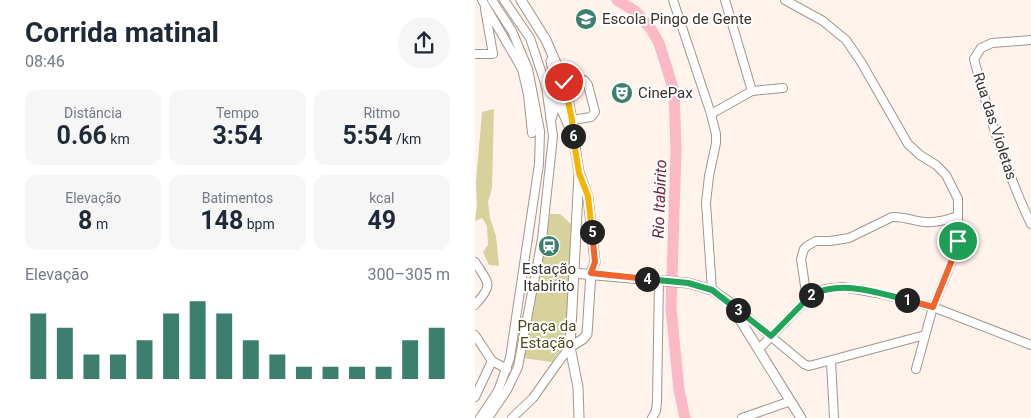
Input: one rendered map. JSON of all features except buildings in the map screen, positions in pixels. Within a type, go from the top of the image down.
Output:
[{"type":"main road","points":[[521,0],[534,19],[564,82],[572,120],[579,173],[570,347],[578,387],[579,418]]},
{"type":"main road","points":[[549,48],[557,99],[551,119]]},
{"type":"main road","points":[[546,86],[557,99],[573,133]]},
{"type":"main road","points":[[570,347],[583,339],[587,334],[591,273],[595,262],[588,196],[579,173]]},
{"type":"main road","points":[[573,273],[591,273],[688,283],[712,290],[729,302],[801,418]]},
{"type":"street","points":[[481,418],[498,391],[507,369],[539,164],[540,131],[528,69],[512,31],[492,0]]},
{"type":"street","points":[[487,418],[507,390],[518,367],[542,239],[553,136],[546,86],[530,38],[504,0]]},
{"type":"street","points":[[673,0],[716,134],[706,203],[712,290]]},
{"type":"street","points":[[725,0],[752,91]]},
{"type":"street","points":[[789,1],[823,21],[849,45],[861,62],[908,144],[946,175],[958,199],[958,246],[933,307],[916,369]]},
{"type":"street","points":[[475,54],[493,54],[483,2]]},
{"type":"street","points":[[483,2],[522,69],[529,94],[532,133]]},
{"type":"street","name":"Rua das Violetas","points":[[1031,40],[992,43],[981,48],[974,59],[1018,197],[1031,224]]},
{"type":"street","points":[[564,82],[584,80],[588,85],[595,112],[591,117],[572,120]]},
{"type":"street","points":[[711,114],[752,91],[783,88]]},
{"type":"street","points":[[807,299],[801,259],[804,249],[811,243],[849,238],[892,217],[935,222],[958,216]]},
{"type":"street","points":[[475,262],[487,281],[488,288],[475,305]]},
{"type":"street","points":[[652,418],[656,406],[662,280]]},
{"type":"street","points":[[759,349],[811,295],[825,289],[843,287],[882,294],[933,307],[1031,345]]},
{"type":"street","points":[[729,302],[804,364],[814,365],[831,361],[925,335]]},
{"type":"street","points":[[475,335],[492,361],[507,369]]},
{"type":"street","points":[[512,418],[533,398],[570,347]]},
{"type":"street","points":[[475,397],[492,361]]},
{"type":"street","points":[[831,361],[834,418]]},
{"type":"street","points":[[743,418],[791,401]]},
{"type":"green space","points":[[494,109],[492,188],[488,202],[490,218],[496,236],[499,266],[489,265],[483,252],[488,245],[487,226],[482,218],[475,221],[477,205],[476,182],[482,112]]},
{"type":"green space","name":"Praça da Estação","points":[[550,214],[560,214],[571,224],[567,342],[552,362],[522,358]]},
{"type":"waterway","name":"Rio Itabirito","points":[[617,0],[635,11],[651,29],[659,43],[674,91],[676,150],[671,308],[679,390],[685,418]]},
{"type":"place","name":"Escola Pingo de Gente","points":[[586,19]]},
{"type":"place","name":"CinePax","points":[[622,93]]},
{"type":"place","name":"Estação Itabirito","points":[[549,246]]},
{"type":"route","points":[[564,82],[572,120],[579,173],[588,196],[595,262],[591,273],[688,283],[712,290],[771,336],[811,295],[834,287],[882,294],[933,307],[958,246],[958,241]]}]
